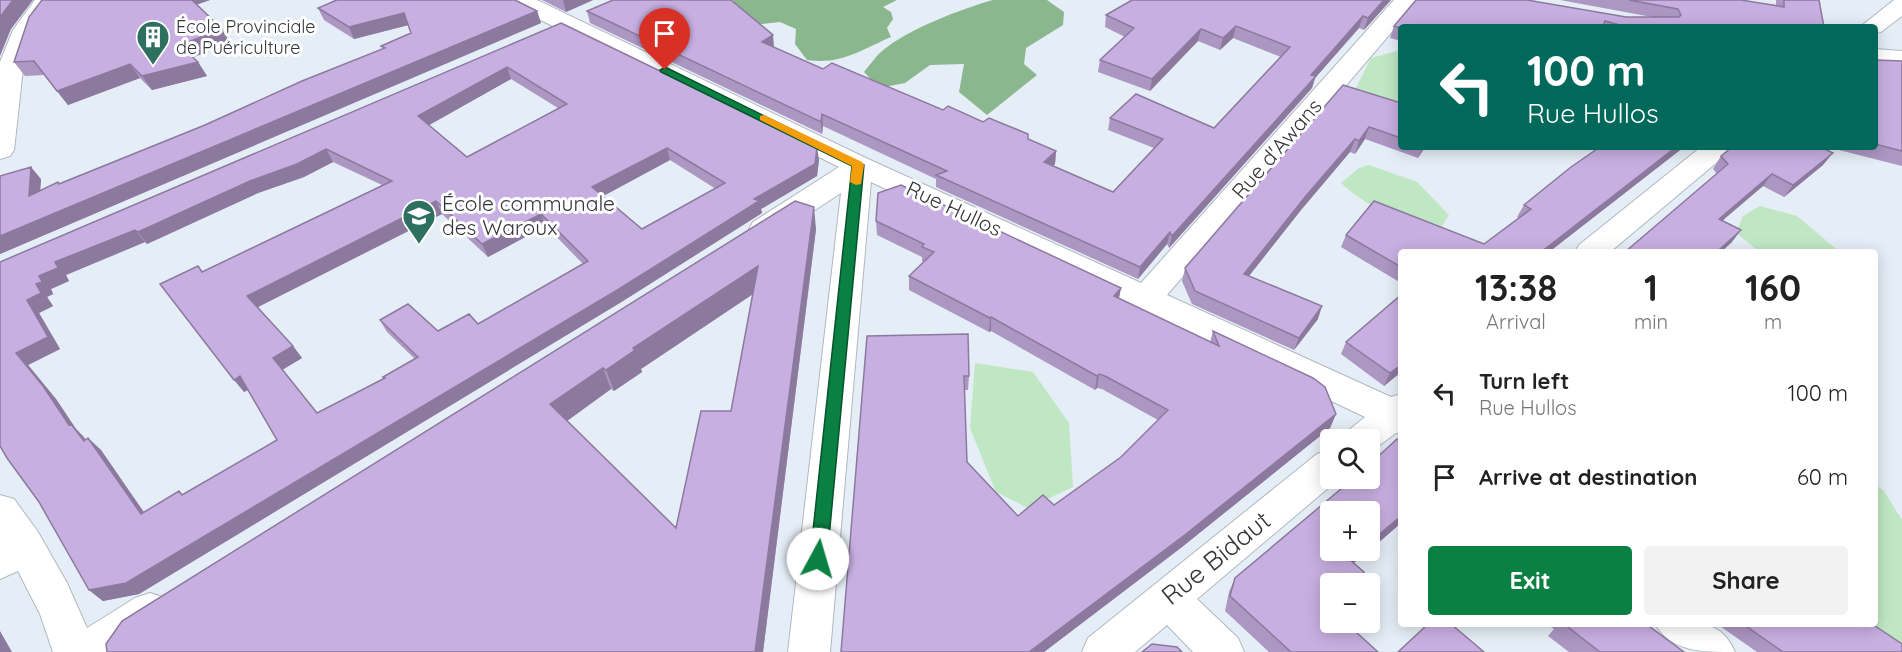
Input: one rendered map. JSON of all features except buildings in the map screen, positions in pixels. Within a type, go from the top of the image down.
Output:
[{"type":"street","points":[[0,150],[10,69],[26,30],[47,0]]},
{"type":"street","name":"Rue Hullos","points":[[518,0],[566,21],[858,165],[1398,414]]},
{"type":"street","name":"Rue d'Awans","points":[[1146,298],[1407,0]]},
{"type":"street","points":[[530,37],[598,8]]},
{"type":"street","points":[[1878,24],[1900,14]]},
{"type":"street","points":[[1878,56],[1902,59]]},
{"type":"street","points":[[1594,249],[1714,150]]},
{"type":"street","points":[[732,249],[839,181],[858,165]]},
{"type":"street","points":[[809,652],[858,165]]},
{"type":"street","points":[[1377,429],[1398,414]]},
{"type":"street","name":"Rue Bidaut","points":[[1103,652],[1320,473]]},
{"type":"street","points":[[0,511],[12,553],[64,618],[74,652]]},
{"type":"street","points":[[85,652],[175,596]]},
{"type":"street","points":[[1167,598],[1223,652]]},
{"type":"street","points":[[1680,627],[1714,652]]},
{"type":"green space","points":[[733,0],[897,0],[883,7],[891,12],[893,19],[887,28],[891,37],[841,58],[819,61],[807,60],[795,44],[796,29],[780,22],[745,26]]},
{"type":"green space","points":[[993,0],[1047,0],[1064,12],[1063,25],[1026,48],[1024,64],[1037,75],[987,115],[959,92],[964,64],[930,65],[905,83],[879,88],[864,72],[882,51],[906,35],[951,14]]},
{"type":"green space","points":[[1398,51],[1398,116],[1354,92],[1371,58]]},
{"type":"green space","points":[[1369,165],[1417,182],[1449,215],[1440,229],[1387,213],[1364,201],[1341,183],[1359,168]]},
{"type":"green space","points":[[1760,206],[1797,216],[1835,249],[1756,249],[1736,233],[1743,216]]},
{"type":"green space","points":[[975,363],[1033,372],[1069,423],[1073,487],[1028,508],[996,492],[970,428]]},
{"type":"green space","points":[[1878,486],[1884,491],[1902,520],[1902,648],[1867,627],[1878,627]]},
{"type":"slow traffic","points":[[764,118],[858,165],[856,182]]},
{"type":"place","name":"École Provinciale de Puériculture","points":[[153,66]]},
{"type":"place","name":"École communale des Waroux","points":[[419,245]]},
{"type":"route","points":[[665,70],[858,165],[818,559]]}]
